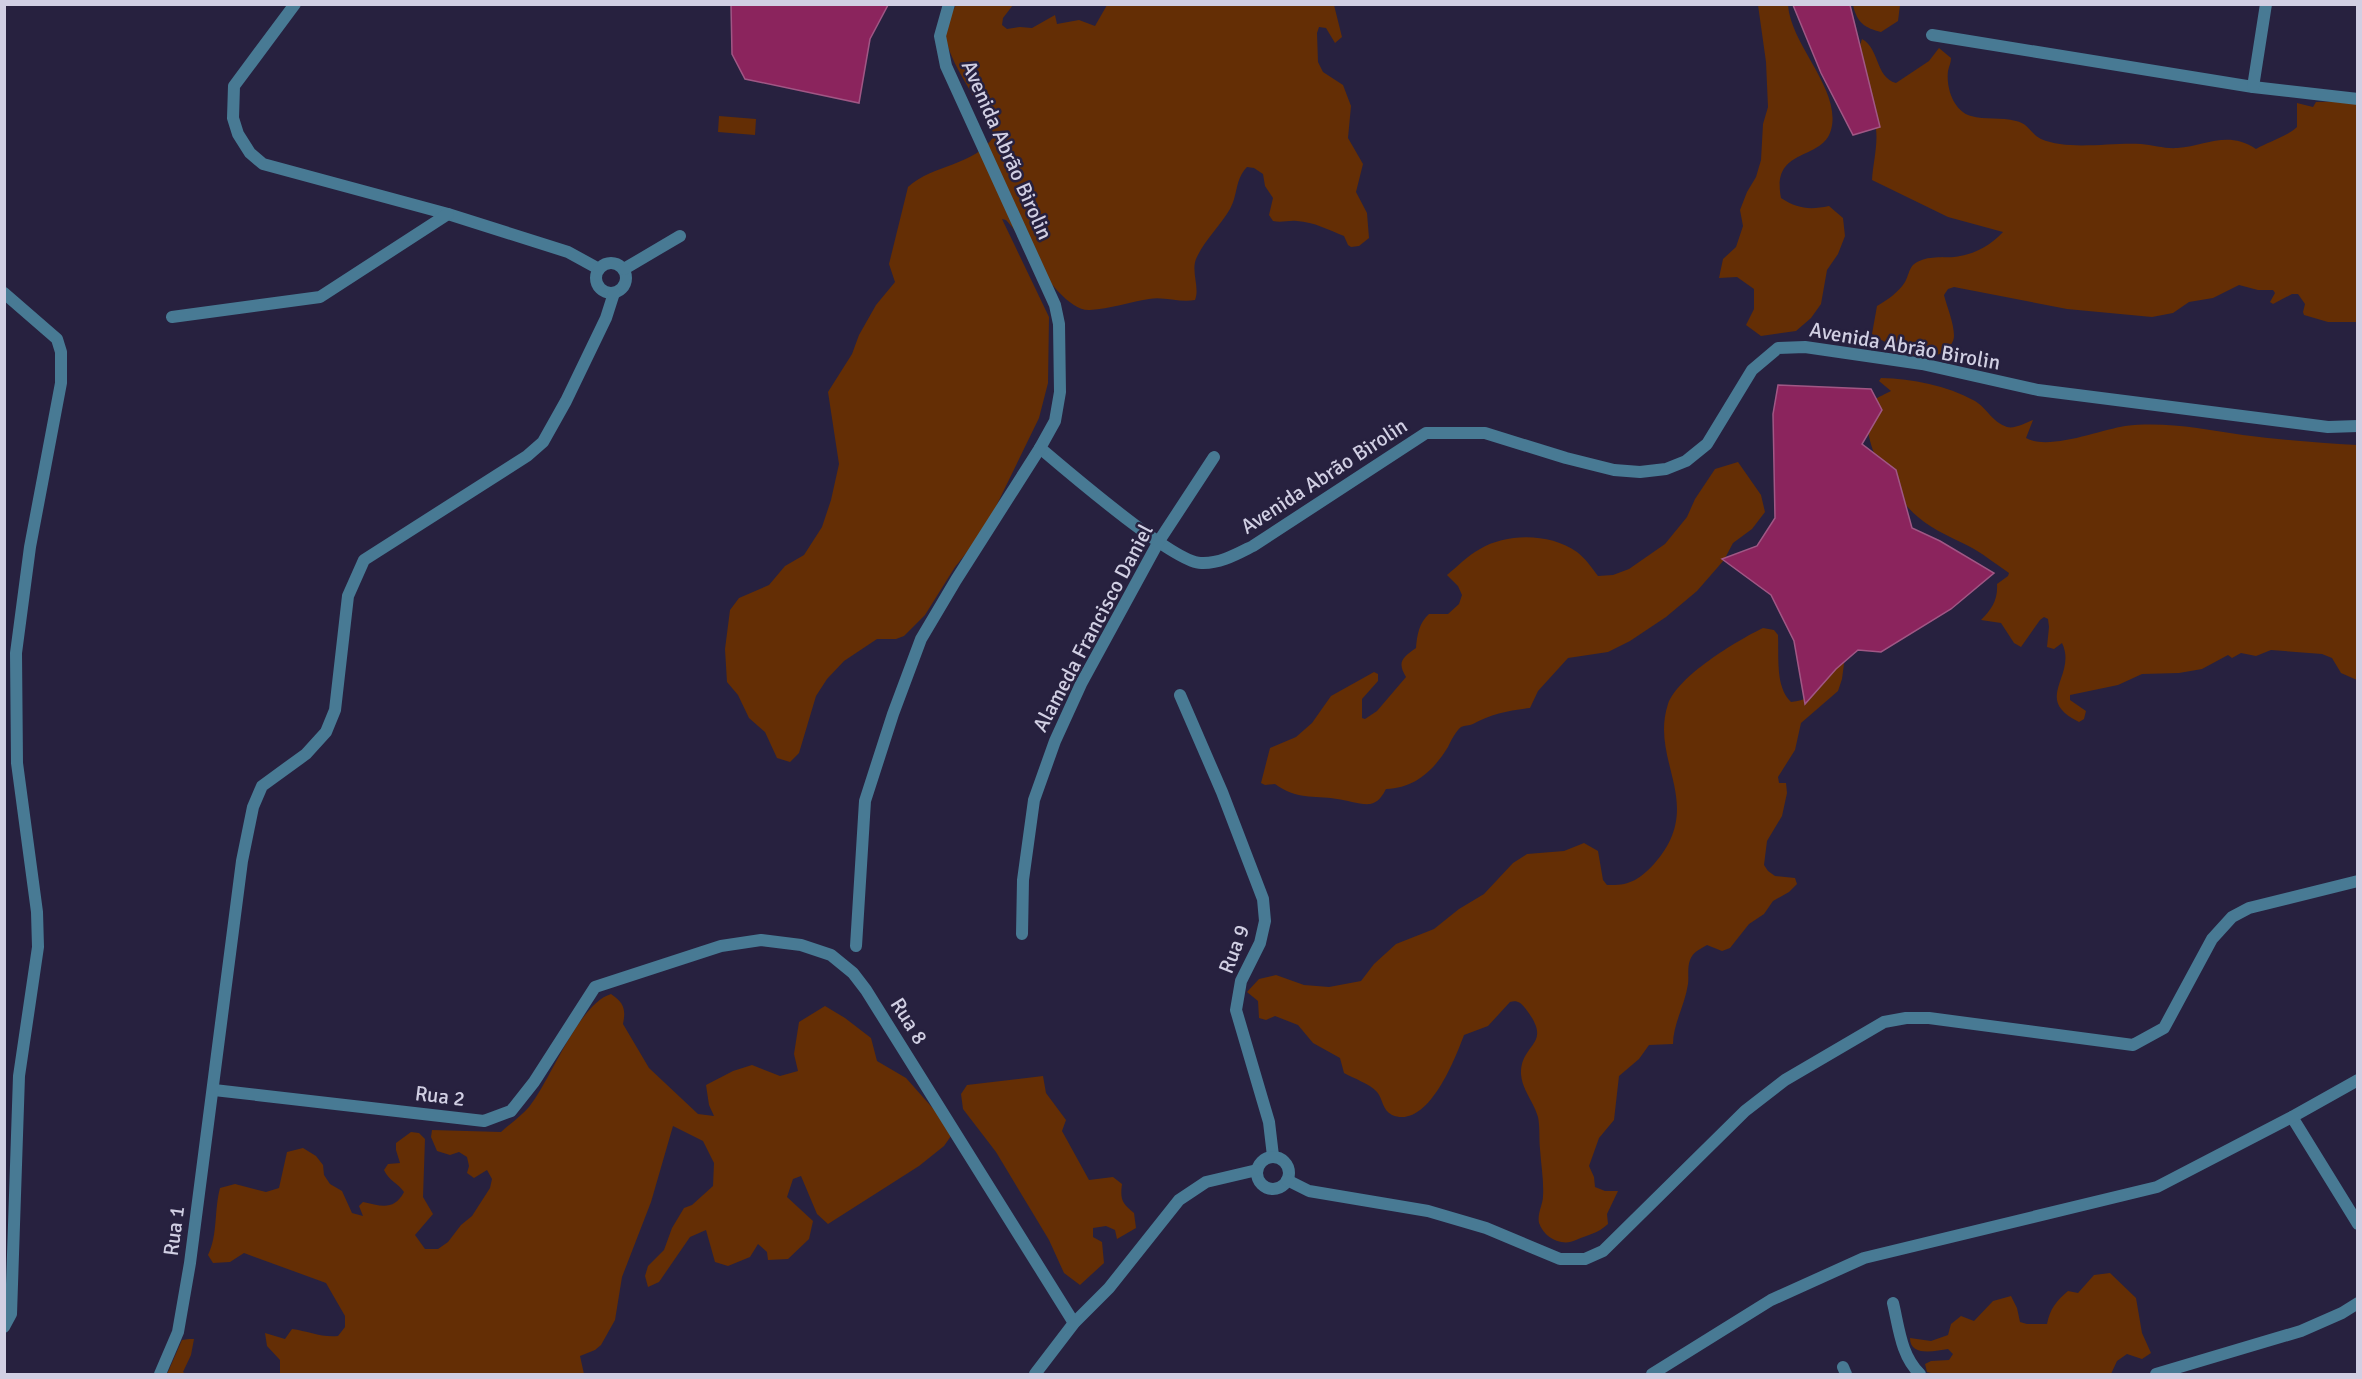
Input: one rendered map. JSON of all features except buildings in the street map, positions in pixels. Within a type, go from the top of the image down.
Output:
[{"type":"street","points":[[295,4],[234,86],[233,118],[238,134],[250,153],[262,164],[448,214],[568,252],[598,268]]},
{"type":"street","name":"Avenida Abrão Birolin","points":[[856,946],[865,801],[893,714],[921,639],[1040,448],[1055,421],[1060,392],[1059,324],[1050,295],[946,66],[940,36],[949,4]]},
{"type":"street","points":[[2253,87],[2266,4]]},
{"type":"street","points":[[1932,35],[2253,87],[2358,99]]},
{"type":"street","points":[[172,317],[320,297],[448,214]]},
{"type":"street","points":[[624,269],[680,236]]},
{"type":"street","points":[[611,262],[624,269],[625,284],[623,288],[614,293],[604,291],[597,284],[598,268],[611,262]]},
{"type":"street","points":[[4,293],[57,339],[61,352],[62,373],[62,383],[30,547],[16,653],[16,763],[37,912],[38,947],[19,1076],[11,1314],[4,1327]]},
{"type":"street","name":"Rua 1","points":[[160,1374],[178,1332],[214,1090],[242,861],[253,807],[262,786],[306,754],[326,732],[335,710],[348,596],[364,560],[527,456],[543,442],[567,401],[606,318],[614,293]]},
{"type":"street","name":"Avenida Abrão Birolin","points":[[1040,448],[1102,500],[1182,557],[1199,564],[1215,562],[1254,546],[1426,433],[1485,433],[1614,470],[1640,472],[1666,469],[1686,461],[1707,444],[1752,370],[1778,348],[1805,347],[1922,364],[2038,390],[2328,427],[2358,426]]},
{"type":"street","name":"Alameda Francisco Daniel","points":[[1022,934],[1026,845],[1037,790],[1055,741],[1081,684],[1159,541],[1214,457]]},
{"type":"street","name":"Rua 9","points":[[1180,695],[1222,792],[1263,899],[1265,921],[1260,943],[1241,981],[1236,1010],[1269,1122],[1273,1156]]},
{"type":"street","points":[[1287,1180],[1309,1191],[1428,1211],[1486,1228],[1560,1259],[1585,1259],[1603,1251],[1745,1111],[1785,1080],[1884,1022],[1906,1018],[1929,1018],[2133,1045],[2164,1028],[2212,939],[2232,917],[2249,908],[2358,882]]},
{"type":"street","name":"Rua 8","points":[[595,987],[721,946],[761,940],[801,945],[831,955],[853,973],[866,990],[1074,1323]]},
{"type":"street","name":"Rua 2","points":[[214,1090],[484,1121],[511,1111],[534,1082],[595,987]]},
{"type":"street","points":[[1652,1374],[1771,1300],[1863,1258],[2157,1187],[2358,1080]]},
{"type":"street","points":[[2292,1117],[2358,1224]]},
{"type":"street","points":[[1273,1156],[1287,1164],[1289,1174],[1287,1180],[1276,1189],[1266,1188],[1258,1181],[1257,1170],[1262,1160],[1273,1156]]},
{"type":"street","points":[[1035,1374],[1074,1323],[1109,1288],[1179,1200],[1206,1182],[1257,1170]]},
{"type":"street","points":[[1893,1303],[1902,1343],[1910,1365],[1920,1374]]},
{"type":"street","points":[[2156,1374],[2301,1330],[2342,1313],[2358,1303]]},
{"type":"shaded area","points":[[731,5],[888,5],[870,39],[859,103],[745,79],[732,54]]},
{"type":"shaded area","points":[[956,5],[1013,5],[1003,18],[1002,25],[1007,29],[1032,28],[1055,15],[1057,24],[1079,20],[1095,26],[1107,5],[1334,5],[1342,37],[1335,43],[1326,28],[1319,27],[1317,33],[1318,62],[1323,72],[1343,85],[1351,106],[1348,138],[1363,164],[1356,192],[1367,213],[1369,238],[1359,246],[1351,247],[1344,236],[1315,225],[1297,221],[1273,221],[1269,215],[1273,198],[1265,186],[1263,174],[1254,168],[1247,167],[1240,177],[1230,209],[1196,259],[1195,300],[1155,298],[1090,310],[1079,308],[1057,290],[1013,228],[1002,219],[1049,317],[1048,383],[1039,418],[984,531],[955,567],[925,615],[904,636],[896,639],[877,639],[844,661],[827,679],[816,696],[799,753],[790,762],[777,758],[765,732],[749,718],[738,695],[727,682],[725,649],[730,610],[739,598],[769,585],[785,566],[804,555],[822,527],[839,464],[828,392],[852,354],[859,335],[876,305],[895,282],[889,264],[908,187],[918,179],[976,153],[994,136],[956,66],[946,38],[946,26]]},
{"type":"shaded area","points":[[1758,5],[1788,5],[1791,21],[1829,99],[1832,115],[1831,130],[1826,140],[1818,147],[1790,162],[1783,170],[1780,181],[1781,198],[1804,208],[1829,206],[1843,218],[1845,236],[1838,254],[1827,270],[1821,304],[1811,318],[1796,331],[1761,336],[1746,325],[1754,309],[1754,289],[1737,277],[1719,278],[1723,259],[1736,247],[1743,226],[1740,210],[1756,177],[1761,160],[1763,124],[1768,107],[1766,62]]},
{"type":"shaded area","points":[[1793,5],[1850,5],[1880,127],[1853,135],[1821,73]]},
{"type":"shaded area","points":[[1853,5],[1900,5],[1898,21],[1881,32],[1875,30],[1859,20]]},
{"type":"shaded area","points":[[1862,39],[1872,49],[1884,75],[1896,83],[1929,61],[1939,48],[1951,58],[1948,71],[1950,91],[1955,104],[1965,113],[1976,117],[2020,122],[2041,139],[2064,145],[2141,144],[2173,148],[2226,140],[2246,143],[2256,149],[2297,127],[2297,103],[2313,107],[2316,102],[2357,101],[2357,322],[2328,322],[2304,315],[2305,304],[2298,294],[2292,294],[2273,304],[2270,302],[2275,293],[2273,290],[2258,290],[2239,285],[2213,298],[2189,302],[2173,313],[2152,317],[2067,309],[1954,287],[1948,289],[1944,295],[1954,331],[1952,343],[1947,350],[1926,357],[1907,353],[1889,344],[1872,334],[1877,306],[1899,290],[1913,265],[1928,258],[1954,257],[1974,252],[1993,242],[2003,232],[1948,217],[1872,180],[1876,129],[1859,61]]},
{"type":"shaded area","points":[[719,116],[756,119],[755,135],[718,132]]},
{"type":"shaded area","points":[[1881,378],[1917,381],[1964,395],[2007,427],[2033,420],[2026,438],[2036,441],[2060,441],[2125,426],[2154,424],[2357,445],[2357,680],[2341,673],[2332,658],[2322,654],[2271,650],[2256,656],[2241,653],[2232,658],[2228,655],[2202,669],[2179,673],[2142,674],[2118,685],[2070,695],[2070,700],[2086,711],[2084,719],[2079,722],[2065,713],[2058,705],[2058,686],[2065,666],[2065,655],[2062,643],[2054,649],[2047,647],[2048,619],[2044,617],[2040,620],[2021,647],[2014,643],[2001,623],[1981,620],[1994,604],[1997,584],[2009,573],[1974,549],[1924,522],[1908,508],[1887,480],[1871,445],[1868,428],[1869,413],[1875,400],[1891,391],[1879,381]]},
{"type":"shaded area","points":[[1778,385],[1871,389],[1882,410],[1862,444],[1896,470],[1912,528],[1940,541],[1994,573],[1951,609],[1881,652],[1858,650],[1836,669],[1805,704],[1794,641],[1771,595],[1722,559],[1757,546],[1775,518],[1773,414]]},
{"type":"shaded area","points":[[1738,462],[1761,495],[1765,512],[1752,529],[1733,543],[1724,560],[1697,591],[1666,617],[1630,641],[1608,652],[1568,658],[1538,691],[1530,708],[1501,713],[1461,727],[1429,771],[1414,782],[1386,789],[1373,803],[1362,804],[1298,795],[1275,784],[1261,783],[1270,748],[1296,737],[1312,723],[1331,696],[1374,672],[1378,674],[1378,681],[1362,699],[1362,718],[1365,719],[1377,711],[1406,677],[1402,661],[1416,648],[1423,621],[1429,614],[1448,614],[1459,604],[1462,595],[1458,586],[1447,575],[1475,552],[1503,540],[1542,538],[1577,552],[1598,576],[1613,575],[1629,569],[1665,544],[1687,517],[1695,499],[1715,469]]},
{"type":"shaded area","points":[[1763,628],[1774,630],[1778,635],[1780,680],[1791,702],[1815,693],[1824,681],[1835,658],[1845,656],[1838,691],[1801,723],[1795,750],[1778,777],[1779,783],[1786,783],[1787,793],[1782,816],[1767,841],[1764,865],[1775,876],[1795,878],[1797,884],[1789,892],[1773,901],[1764,914],[1749,924],[1730,948],[1722,951],[1707,945],[1691,957],[1686,992],[1673,1044],[1649,1045],[1639,1059],[1619,1076],[1614,1120],[1599,1138],[1589,1166],[1595,1187],[1605,1191],[1618,1191],[1607,1214],[1608,1224],[1596,1232],[1571,1242],[1559,1242],[1549,1237],[1539,1223],[1543,1190],[1539,1121],[1521,1074],[1522,1064],[1537,1037],[1537,1030],[1533,1020],[1520,1003],[1510,1002],[1488,1026],[1464,1035],[1438,1090],[1417,1112],[1405,1117],[1389,1113],[1374,1089],[1344,1073],[1340,1058],[1313,1043],[1298,1025],[1275,1016],[1266,1020],[1259,1018],[1258,1001],[1247,992],[1259,979],[1276,975],[1304,985],[1329,987],[1361,981],[1374,964],[1396,944],[1434,929],[1459,909],[1484,894],[1513,863],[1527,854],[1564,851],[1584,843],[1598,851],[1603,880],[1607,885],[1628,883],[1638,878],[1654,864],[1669,842],[1676,822],[1677,802],[1665,745],[1664,725],[1668,704],[1683,682],[1695,671],[1738,641]]},
{"type":"shaded area","points":[[611,994],[619,1000],[623,1007],[623,1024],[649,1068],[698,1114],[714,1116],[709,1105],[706,1085],[733,1071],[752,1065],[780,1076],[798,1071],[794,1054],[799,1022],[825,1006],[871,1038],[877,1061],[906,1078],[937,1113],[951,1136],[944,1146],[919,1166],[828,1224],[817,1214],[801,1176],[793,1179],[787,1197],[813,1221],[809,1239],[788,1259],[768,1260],[767,1252],[758,1244],[750,1257],[728,1266],[715,1262],[706,1230],[690,1237],[659,1282],[648,1287],[645,1276],[648,1266],[664,1250],[672,1228],[684,1208],[692,1205],[713,1186],[714,1163],[703,1141],[673,1126],[651,1202],[622,1277],[615,1320],[601,1345],[580,1356],[584,1374],[280,1374],[280,1360],[267,1346],[265,1333],[285,1339],[292,1329],[338,1336],[345,1327],[345,1316],[326,1283],[244,1253],[230,1262],[213,1263],[208,1255],[213,1239],[220,1188],[235,1184],[266,1192],[279,1188],[287,1152],[303,1148],[316,1156],[323,1165],[324,1175],[330,1184],[342,1191],[352,1213],[363,1216],[359,1206],[363,1202],[386,1206],[400,1198],[404,1192],[384,1170],[388,1164],[400,1163],[396,1143],[411,1132],[419,1133],[425,1139],[423,1197],[433,1214],[415,1235],[425,1249],[438,1249],[448,1242],[461,1225],[472,1216],[490,1188],[492,1179],[487,1170],[474,1178],[467,1173],[469,1166],[467,1157],[459,1152],[450,1155],[437,1151],[431,1137],[432,1130],[501,1132],[529,1107],[587,1012]]},
{"type":"shaded area","points":[[1043,1076],[1046,1093],[1066,1120],[1062,1131],[1089,1180],[1113,1177],[1122,1184],[1123,1201],[1134,1213],[1136,1228],[1117,1239],[1115,1230],[1106,1226],[1093,1228],[1093,1237],[1102,1242],[1104,1263],[1080,1285],[1064,1273],[1049,1240],[996,1152],[963,1109],[961,1094],[967,1085]]},
{"type":"shaded area","points":[[2110,1273],[2136,1298],[2142,1333],[2151,1353],[2142,1359],[2127,1354],[2117,1361],[2111,1374],[1935,1374],[1927,1372],[1925,1364],[1931,1361],[1949,1360],[1953,1354],[1948,1349],[1919,1350],[1911,1344],[1910,1338],[1931,1341],[1948,1335],[1951,1324],[1961,1316],[1974,1321],[1993,1301],[2011,1296],[2020,1322],[2047,1324],[2054,1306],[2068,1291],[2078,1293],[2094,1275]]},
{"type":"shaded area","points":[[194,1339],[191,1355],[183,1372],[186,1374],[167,1374],[182,1340]]}]
